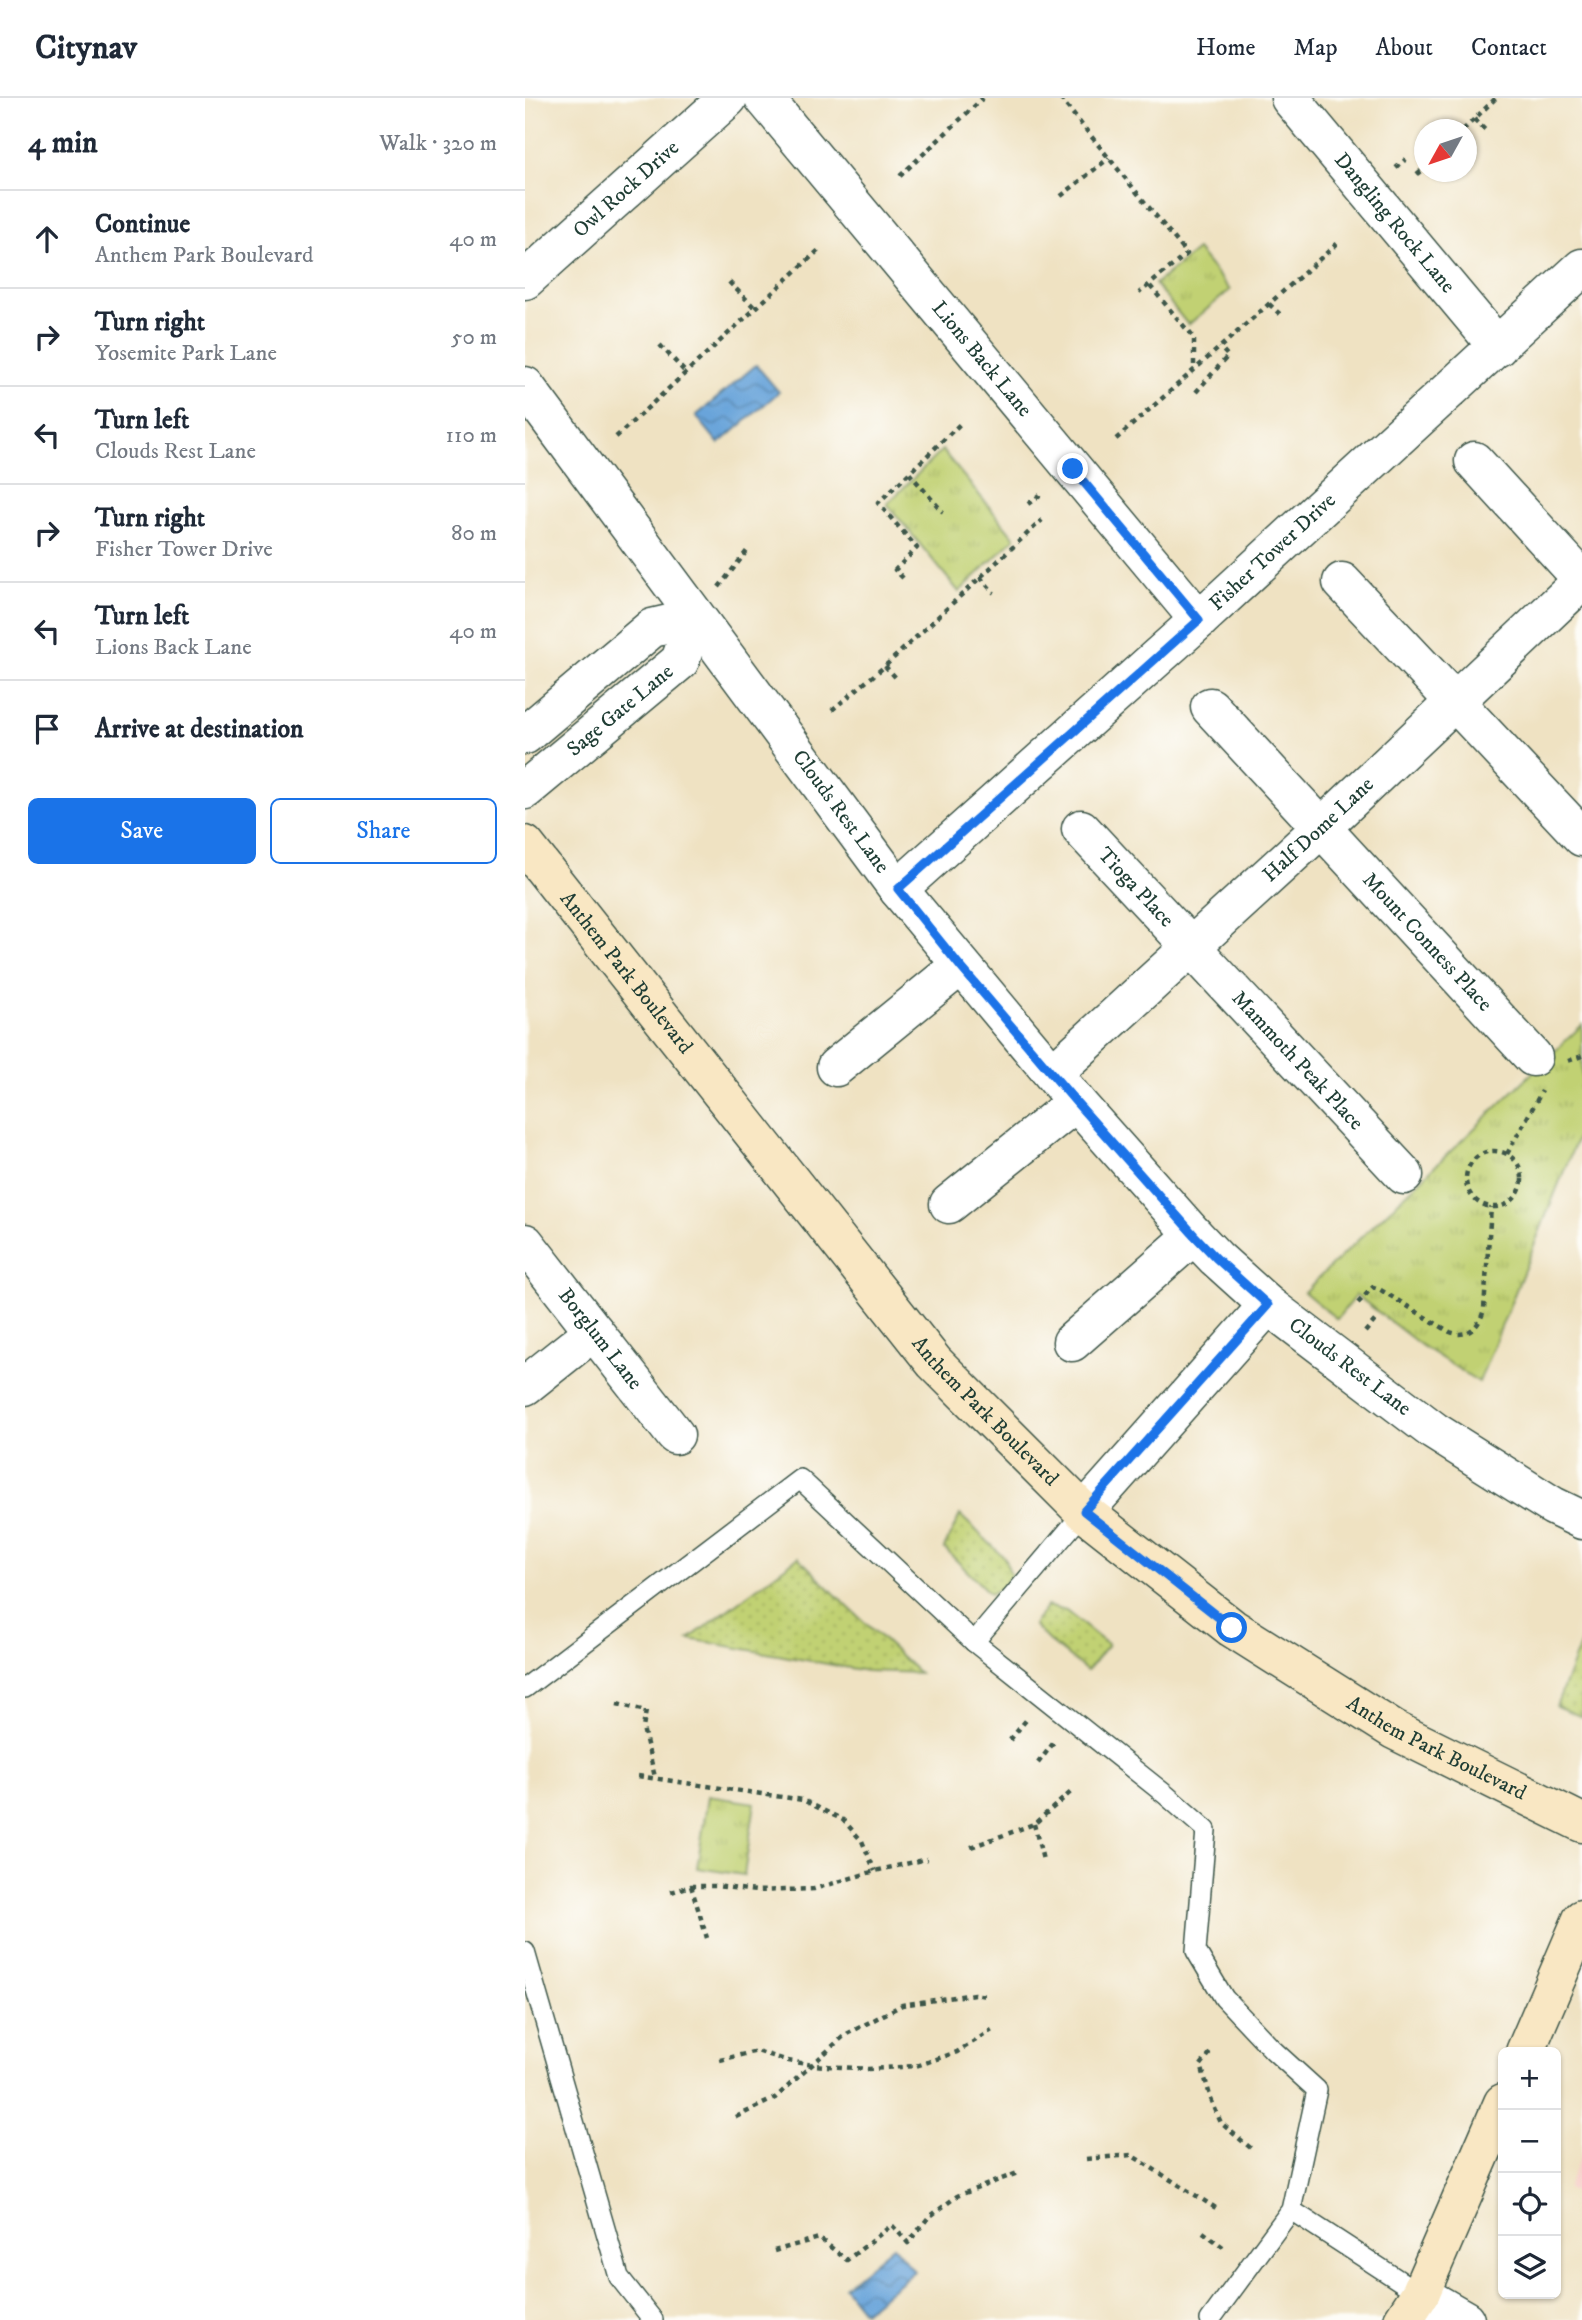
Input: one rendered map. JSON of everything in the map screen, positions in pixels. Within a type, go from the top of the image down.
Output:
[{"type":"main road","name":"Anthem Park Boulevard","points":[[525,845],[934,1362],[1084,1511],[1232,1628],[1383,1723],[1582,1823]]},
{"type":"main road","points":[[1527,2047],[1582,1919]]},
{"type":"main road","points":[[1411,2307],[1500,2110]]},
{"type":"street","name":"Owl Rock Drive","points":[[525,280],[728,98]]},
{"type":"street","name":"Lions Back Lane","points":[[764,98],[1199,620]]},
{"type":"street","name":"Dangling Rock Lane","points":[[1290,98],[1497,347]]},
{"type":"street","name":"Fisher Tower Drive","points":[[898,889],[1199,620],[1582,268]]},
{"type":"street","name":"Clouds Rest Lane","points":[[525,386],[898,889],[960,966],[1194,1235],[1268,1305],[1434,1432],[1553,1506],[1582,1520]]},
{"type":"street","points":[[1474,461],[1582,580]]},
{"type":"street","name":"Half Dome Lane","points":[[949,1204],[1065,1088],[1191,947],[1320,829],[1582,580]]},
{"type":"street","points":[[1342,582],[1582,837]]},
{"type":"street","name":"Sage Gate Lane","points":[[525,734],[652,628],[695,618]]},
{"type":"street","name":"Sage Gate Lane","points":[[525,790],[680,661],[695,618]]},
{"type":"street","name":"Mount Conness Place","points":[[1210,707],[1320,829],[1547,1069]]},
{"type":"street","name":"Tioga Place","points":[[1081,828],[1191,947]]},
{"type":"street","name":"Mammoth Peak Place","points":[[1191,947],[1404,1175]]},
{"type":"street","points":[[836,1067],[960,966]]},
{"type":"street","points":[[1072,1342],[1194,1235]]},
{"type":"street","name":"Borglum Lane","points":[[525,1243],[675,1435]]},
{"type":"street","points":[[1084,1511],[1268,1305]]},
{"type":"street","points":[[525,1386],[594,1331]]},
{"type":"street","points":[[1411,2307],[1465,2320]]},
{"type":"lane","points":[[525,1688],[800,1479],[974,1642],[1206,1830],[1196,1951],[1224,1998],[1273,2050],[1317,2090],[1291,2210],[1210,2320]]},
{"type":"lane","points":[[974,1642],[1084,1511]]},
{"type":"lane","points":[[525,1952],[619,2277],[653,2320]]},
{"type":"lane","points":[[1291,2210],[1411,2307]]},
{"type":"path","points":[[900,176],[983,98]]},
{"type":"path","points":[[1060,98],[1187,254],[1139,293]]},
{"type":"path","points":[[1474,119],[1496,98]]},
{"type":"path","points":[[1477,122],[1485,130]]},
{"type":"path","points":[[1061,196],[1109,158]]},
{"type":"path","points":[[1115,439],[1339,242]]},
{"type":"path","points":[[616,437],[821,248]]},
{"type":"path","points":[[729,282],[755,309]]},
{"type":"path","points":[[1150,285],[1194,338],[1194,369]]},
{"type":"path","points":[[1269,304],[1282,316]]},
{"type":"path","points":[[660,345],[686,373]]},
{"type":"path","points":[[1196,392],[1228,356],[1220,347]]},
{"type":"path","points":[[903,578],[895,570],[917,548],[878,503],[962,422]]},
{"type":"path","points":[[909,473],[943,512]]},
{"type":"path","points":[[832,710],[885,666],[1042,520]]},
{"type":"path","points":[[980,577],[994,593]]},
{"type":"path","points":[[885,666],[898,680]]},
{"type":"path","points":[[1507,1154],[1547,1069],[1582,1056]]},
{"type":"path","points":[[1490,1152],[1507,1154],[1519,1166],[1522,1183],[1515,1198],[1508,1203],[1491,1207],[1483,1205],[1470,1192],[1467,1184],[1469,1167],[1481,1155],[1490,1152]]},
{"type":"path","points":[[1358,1303],[1373,1287],[1450,1332],[1459,1336],[1468,1333],[1482,1320],[1485,1309],[1491,1207]]},
{"type":"path","points":[[617,1704],[646,1711],[643,1728],[655,1777]]},
{"type":"path","points":[[638,1776],[803,1800],[843,1820],[862,1841],[875,1871]]},
{"type":"path","points":[[971,1847],[1034,1824],[1071,1792]]},
{"type":"path","points":[[1034,1824],[1044,1860]]},
{"type":"path","points":[[671,1892],[691,1886],[756,1891],[814,1889],[927,1859]]},
{"type":"path","points":[[691,1886],[707,1938]]},
{"type":"path","points":[[736,2117],[775,2098],[845,2035],[902,2005],[974,1994],[986,1996]]},
{"type":"path","points":[[720,2060],[757,2051],[788,2061],[813,2065],[868,2069],[916,2066],[957,2052],[992,2030]]},
{"type":"path","points":[[1210,2053],[1201,2065],[1221,2123],[1253,2150]]},
{"type":"path","points":[[1086,2159],[1131,2155],[1219,2210]]},
{"type":"path","points":[[773,2251],[819,2238],[847,2260],[892,2225],[908,2243],[928,2218],[957,2196],[1020,2172]]},
{"type":"shaded area","points":[[1582,2152],[1582,2195],[1567,2189]]},
{"type":"green space","points":[[1197,250],[1230,290],[1188,325],[1155,284]]},
{"type":"green space","points":[[942,450],[1015,538],[959,592],[887,504]]},
{"type":"green space","points":[[1582,1025],[1582,1126],[1479,1382],[1422,1346],[1356,1295],[1337,1319],[1304,1292]]},
{"type":"green space","points":[[960,1515],[1004,1557],[1011,1575],[1002,1587],[990,1594],[944,1548]]},
{"type":"green space","points":[[798,1557],[919,1673],[866,1671],[689,1639]]},
{"type":"green space","points":[[1047,1606],[1066,1611],[1108,1645],[1087,1671],[1033,1625]]},
{"type":"green space","points":[[1582,1640],[1582,1717],[1556,1706]]},
{"type":"green space","points":[[708,1796],[755,1803],[744,1875],[697,1868]]},
{"type":"water","points":[[756,365],[779,392],[719,444],[696,416]]},
{"type":"water","points":[[893,2246],[914,2271],[864,2312],[844,2287]]},
{"type":"route","points":[[1073,469],[1199,620],[898,889],[1076,1102],[1194,1235],[1268,1305],[1084,1511],[1232,1628]]}]
